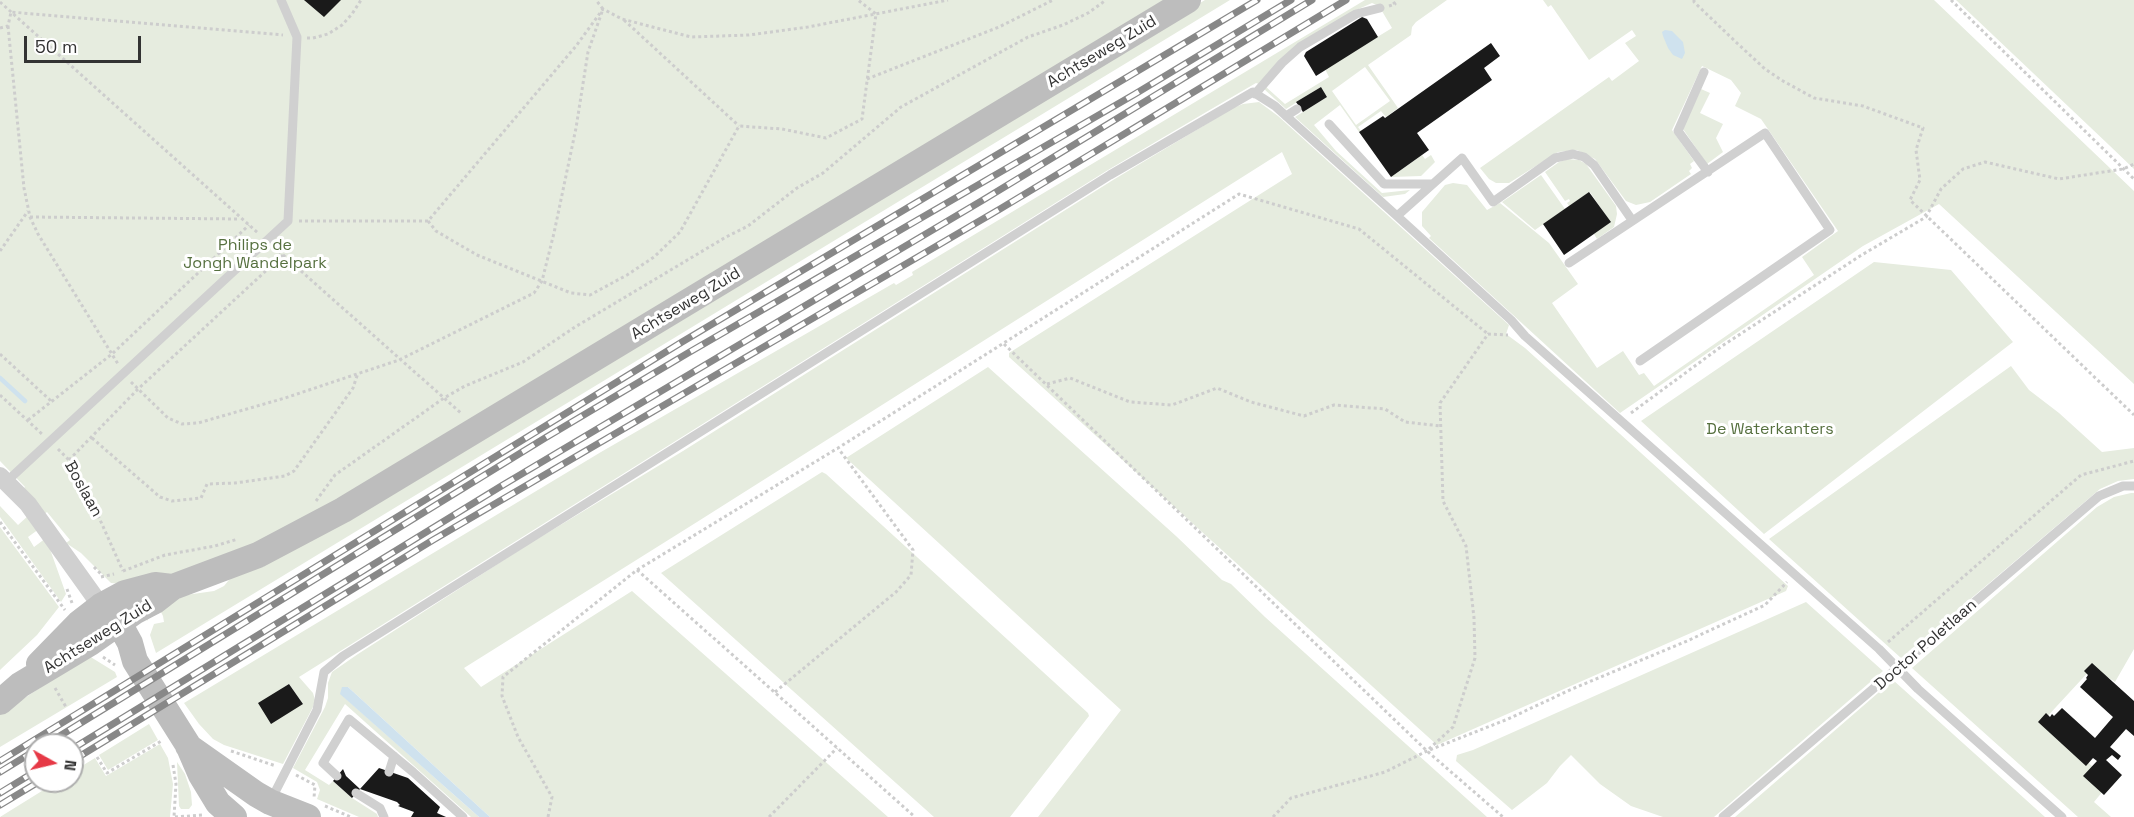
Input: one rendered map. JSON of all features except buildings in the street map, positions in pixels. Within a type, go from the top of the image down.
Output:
[{"type":"street","name":"Achtseweg Zuid","points":[[0,702],[20,685],[79,623],[109,620],[125,593],[155,585],[173,587],[258,555],[352,505],[1188,0]]},
{"type":"street","points":[[3,479],[27,504],[109,620],[130,643],[135,662],[176,748],[201,776],[218,803],[234,817]]},
{"type":"street","points":[[176,748],[242,785],[265,809],[315,807]]},
{"type":"lane","points":[[3,479],[50,442],[288,221],[297,37],[281,0]]},
{"type":"lane","points":[[1255,94],[1282,63],[1300,47],[1356,14],[1380,8]]},
{"type":"lane","points":[[1704,72],[1678,131],[1708,172]]},
{"type":"lane","points":[[265,809],[317,710],[324,672],[343,656],[1110,175],[1253,92],[1275,106],[1511,320],[1525,336],[1880,649],[1918,689],[2062,817]]},
{"type":"lane","points":[[1286,116],[1297,109]]},
{"type":"lane","points":[[1329,124],[1384,184],[1432,184]]},
{"type":"lane","points":[[1569,263],[1765,133],[1830,230],[1640,361]]},
{"type":"lane","points":[[1397,216],[1462,158],[1493,202],[1556,158],[1573,154],[1584,157],[1594,165],[1632,220]]},
{"type":"lane","name":"Doctor Poletlaan","points":[[1724,817],[2100,496],[2124,486],[2134,486]]},
{"type":"lane","points":[[337,776],[322,763],[349,719],[463,817]]},
{"type":"lane","points":[[389,772],[393,756]]},
{"type":"lane","points":[[356,794],[382,813]]},
{"type":"lane","points":[[382,813],[383,798]]},
{"type":"path","points":[[11,12],[313,38],[328,34],[342,25],[361,0]]},
{"type":"path","points":[[596,0],[603,9],[622,19],[691,37],[749,35],[808,27],[948,0]]},
{"type":"path","points":[[858,0],[876,14]]},
{"type":"path","points":[[867,79],[999,27],[1053,0]]},
{"type":"path","points":[[312,505],[335,475],[444,398],[465,386],[523,362],[574,327],[748,226],[796,188],[823,173],[901,107],[1028,37],[1062,26],[1088,13],[1106,0]]},
{"type":"path","points":[[1694,0],[1738,44],[1783,81],[1814,98],[1863,106],[1923,128],[1916,150],[1920,180],[1910,201],[2134,415]]},
{"type":"path","points":[[1951,0],[2134,179]]},
{"type":"path","points":[[0,2],[240,219],[284,255],[444,398]]},
{"type":"path","points":[[11,12],[8,26],[24,188],[30,218],[124,373],[137,390],[168,418],[182,424],[198,423],[274,401],[399,360],[534,293],[542,281],[576,129],[588,52],[603,9]]},
{"type":"path","points":[[288,221],[428,221],[576,46],[603,9]]},
{"type":"path","points":[[622,19],[739,126],[782,129],[826,138],[862,119],[876,14]]},
{"type":"path","points":[[0,28],[8,26]]},
{"type":"path","points":[[428,221],[436,231],[477,255],[571,293],[590,295],[627,275],[654,256],[680,232],[739,126]]},
{"type":"path","points":[[1622,420],[1722,346],[1860,256],[1926,217],[1941,189],[1963,169],[1985,162],[2059,179],[2123,169],[2134,164]]},
{"type":"path","points":[[548,817],[552,797],[518,737],[502,696],[503,677],[637,570],[838,448],[1239,194],[1359,229],[1488,334],[1525,336]]},
{"type":"path","points":[[0,252],[29,210]]},
{"type":"path","points":[[30,218],[240,219]]},
{"type":"path","points":[[28,420],[112,354],[249,225]]},
{"type":"path","points":[[69,460],[137,390],[284,255]]},
{"type":"path","points":[[1427,751],[1453,727],[1475,658],[1474,618],[1466,546],[1443,501],[1440,402],[1488,334]]},
{"type":"path","points":[[1004,343],[1427,751],[1503,817]]},
{"type":"path","points":[[0,354],[51,401]]},
{"type":"path","points":[[92,438],[160,497],[172,501],[201,498],[207,484],[235,483],[285,476],[294,471],[353,388],[358,373]]},
{"type":"path","points":[[1046,384],[1070,378],[1130,402],[1172,405],[1217,388],[1251,402],[1305,416],[1334,405],[1384,409],[1406,422],[1441,426]]},
{"type":"path","name":"Boslaan","points":[[0,395],[69,460],[92,502],[123,571],[165,555],[215,546],[240,538]]},
{"type":"path","points":[[775,692],[896,592],[911,575],[913,550],[838,448]]},
{"type":"path","points":[[1880,649],[2081,475],[2134,461]]},
{"type":"path","points":[[85,505],[92,502]]},
{"type":"path","points":[[0,522],[66,611]]},
{"type":"path","points":[[637,570],[915,817]]},
{"type":"path","points":[[103,576],[114,574]]},
{"type":"path","points":[[1273,817],[1291,798],[1385,772],[1427,751],[1508,719],[1765,605],[1795,574]]},
{"type":"path","points":[[55,688],[66,707]]},
{"type":"path","points":[[97,757],[107,773],[176,748],[174,817],[202,815]]},
{"type":"path","points":[[769,817],[837,748]]},
{"type":"path","points":[[228,750],[286,770],[315,785],[315,807],[351,817]]},
{"type":"green space","name":"Philips de Jongh Wandelpark","points":[[0,0],[1171,0],[301,524],[194,568],[132,585],[111,583],[81,553],[66,543],[70,540],[47,512],[42,516],[21,491],[25,487],[0,461]]},
{"type":"green space","points":[[1205,0],[1230,0],[156,653],[150,635],[154,624],[164,622],[163,616],[161,612],[147,621],[145,615],[186,595],[214,591],[224,586],[233,575],[391,492]]},
{"type":"green space","points":[[1365,0],[1447,0],[1416,22],[1412,27],[1411,35],[1368,65],[1398,108],[1386,117],[1381,111],[1358,127],[1361,131],[1359,132],[1340,105],[1314,125],[1336,151],[1382,193],[1410,190],[1405,194],[1383,197],[1295,117],[1327,97],[1321,87],[1286,109],[1264,89],[1266,87],[1285,104],[1329,77],[1325,69],[1392,28],[1379,6],[1372,3],[1354,11],[1259,84],[1256,83],[1108,170],[299,677],[313,693],[315,700],[283,764],[224,745],[213,739],[184,703],[601,452],[894,283],[896,285],[913,275],[912,272]],"holes":[[[1365,67],[1390,101],[1356,125],[1332,91]],[[289,684],[303,704],[258,703],[259,703]]]},
{"type":"green space","points":[[1543,0],[1934,0],[2134,191],[2134,384],[1939,204],[1863,246],[1620,413],[1429,238],[1431,236],[1422,226],[1422,212],[1445,185],[1453,183],[1467,185],[1487,210],[1500,203],[1549,243],[1578,284],[1552,303],[1597,368],[1623,351],[1639,375],[1644,373],[1654,386],[1814,275],[1802,257],[1838,231],[1761,119],[1735,106],[1741,93],[1731,80],[1702,66],[1672,130],[1694,161],[1690,164],[1691,174],[1650,202],[1636,205],[1626,201],[1595,159],[1577,150],[1558,152],[1509,183],[1496,183],[1489,179],[1480,168],[1609,77],[1612,81],[1639,61],[1625,43],[1636,36],[1632,30],[1589,60],[1551,5],[1548,7]]},
{"type":"green space","points":[[1956,0],[2134,0],[2134,169],[2109,145]]},
{"type":"green space","points":[[1701,89],[1710,93],[1700,113],[1723,124],[1716,138],[1723,152],[1707,164],[1683,129]]},
{"type":"green space","points":[[1259,102],[1278,116],[1509,325],[1506,334],[1525,348],[1788,586],[1786,591],[1437,745],[1009,357],[1009,353],[1292,174],[1282,152],[464,668],[481,687],[632,591],[888,817],[490,817],[348,687],[344,697],[479,817],[471,817],[345,704],[305,770],[329,785],[333,781],[378,817],[359,817],[317,799],[320,790],[317,782],[293,768],[325,707],[332,672],[358,654],[524,547],[683,451],[1113,180],[1233,108]]},
{"type":"green space","points":[[1422,155],[1425,159],[1431,155],[1435,162],[1421,176],[1391,177]]},
{"type":"green space","points":[[1568,159],[1579,160],[1586,164],[1616,206],[1614,227],[1597,239],[1594,234],[1610,222],[1590,192],[1569,206],[1567,203],[1569,199],[1565,201],[1545,172],[1559,162]]},
{"type":"green space","points":[[1541,175],[1565,209],[1535,230],[1502,202]]},
{"type":"green space","name":"De Waterkanters","points":[[1874,262],[1951,270],[2013,342],[1764,534],[1641,421]]},
{"type":"green space","points":[[2011,366],[2029,390],[2059,413],[2102,452],[2134,448],[2134,479],[2118,481],[2100,489],[1901,658],[1769,539]]},
{"type":"green space","points":[[988,367],[1487,817],[1038,817],[1121,710],[846,458]]},
{"type":"green space","points":[[822,472],[1088,713],[1089,716],[1010,817],[934,817],[661,573]]},
{"type":"green space","points":[[2134,493],[2134,649],[2115,682],[2093,667],[2044,720],[2093,767],[2103,791],[2094,802],[2111,817],[2078,817],[1912,668],[2097,507],[2114,497]]},
{"type":"green space","points":[[0,506],[18,525],[29,515],[39,529],[28,537],[34,547],[46,538],[66,594],[61,602],[0,517]]},
{"type":"green space","points":[[0,527],[59,607],[37,635],[0,670]]},
{"type":"green space","points":[[1806,602],[1883,671],[1714,817],[1663,817],[1631,806],[1600,784],[1571,755],[1547,783],[1512,810],[1456,761],[1457,755],[1473,750]]},
{"type":"green space","points":[[89,656],[115,672],[117,677],[0,747],[0,714]]},
{"type":"green space","points":[[1893,680],[2045,817],[1735,817]]},
{"type":"green space","points":[[149,724],[158,740],[108,770],[99,755]]},
{"type":"green space","points":[[160,744],[168,758],[173,784],[170,817],[0,817],[39,793],[84,793],[84,765],[95,758],[106,776]]},
{"type":"green space","points":[[177,762],[185,774],[191,792],[192,805],[189,809],[181,809],[179,806]]},
{"type":"water","points":[[1672,31],[1683,42],[1685,53],[1682,59],[1673,55],[1668,48],[1662,32]]},
{"type":"water","points":[[342,687],[348,687],[490,817],[479,817],[340,694]]},
{"type":"waterway","points":[[0,378],[25,401]]},
{"type":"railway","points":[[0,761],[682,342],[1257,0]]},
{"type":"railway","points":[[65,733],[545,438],[1135,94],[1291,0]]},
{"type":"railway","points":[[84,742],[503,485],[983,200],[1312,0]]},
{"type":"railway","points":[[84,754],[433,540],[1000,209],[1346,0]]},
{"type":"railway","points":[[0,772],[24,757]]},
{"type":"railway","points":[[0,793],[24,778]]},
{"type":"railway","points":[[0,805],[24,791]]}]
